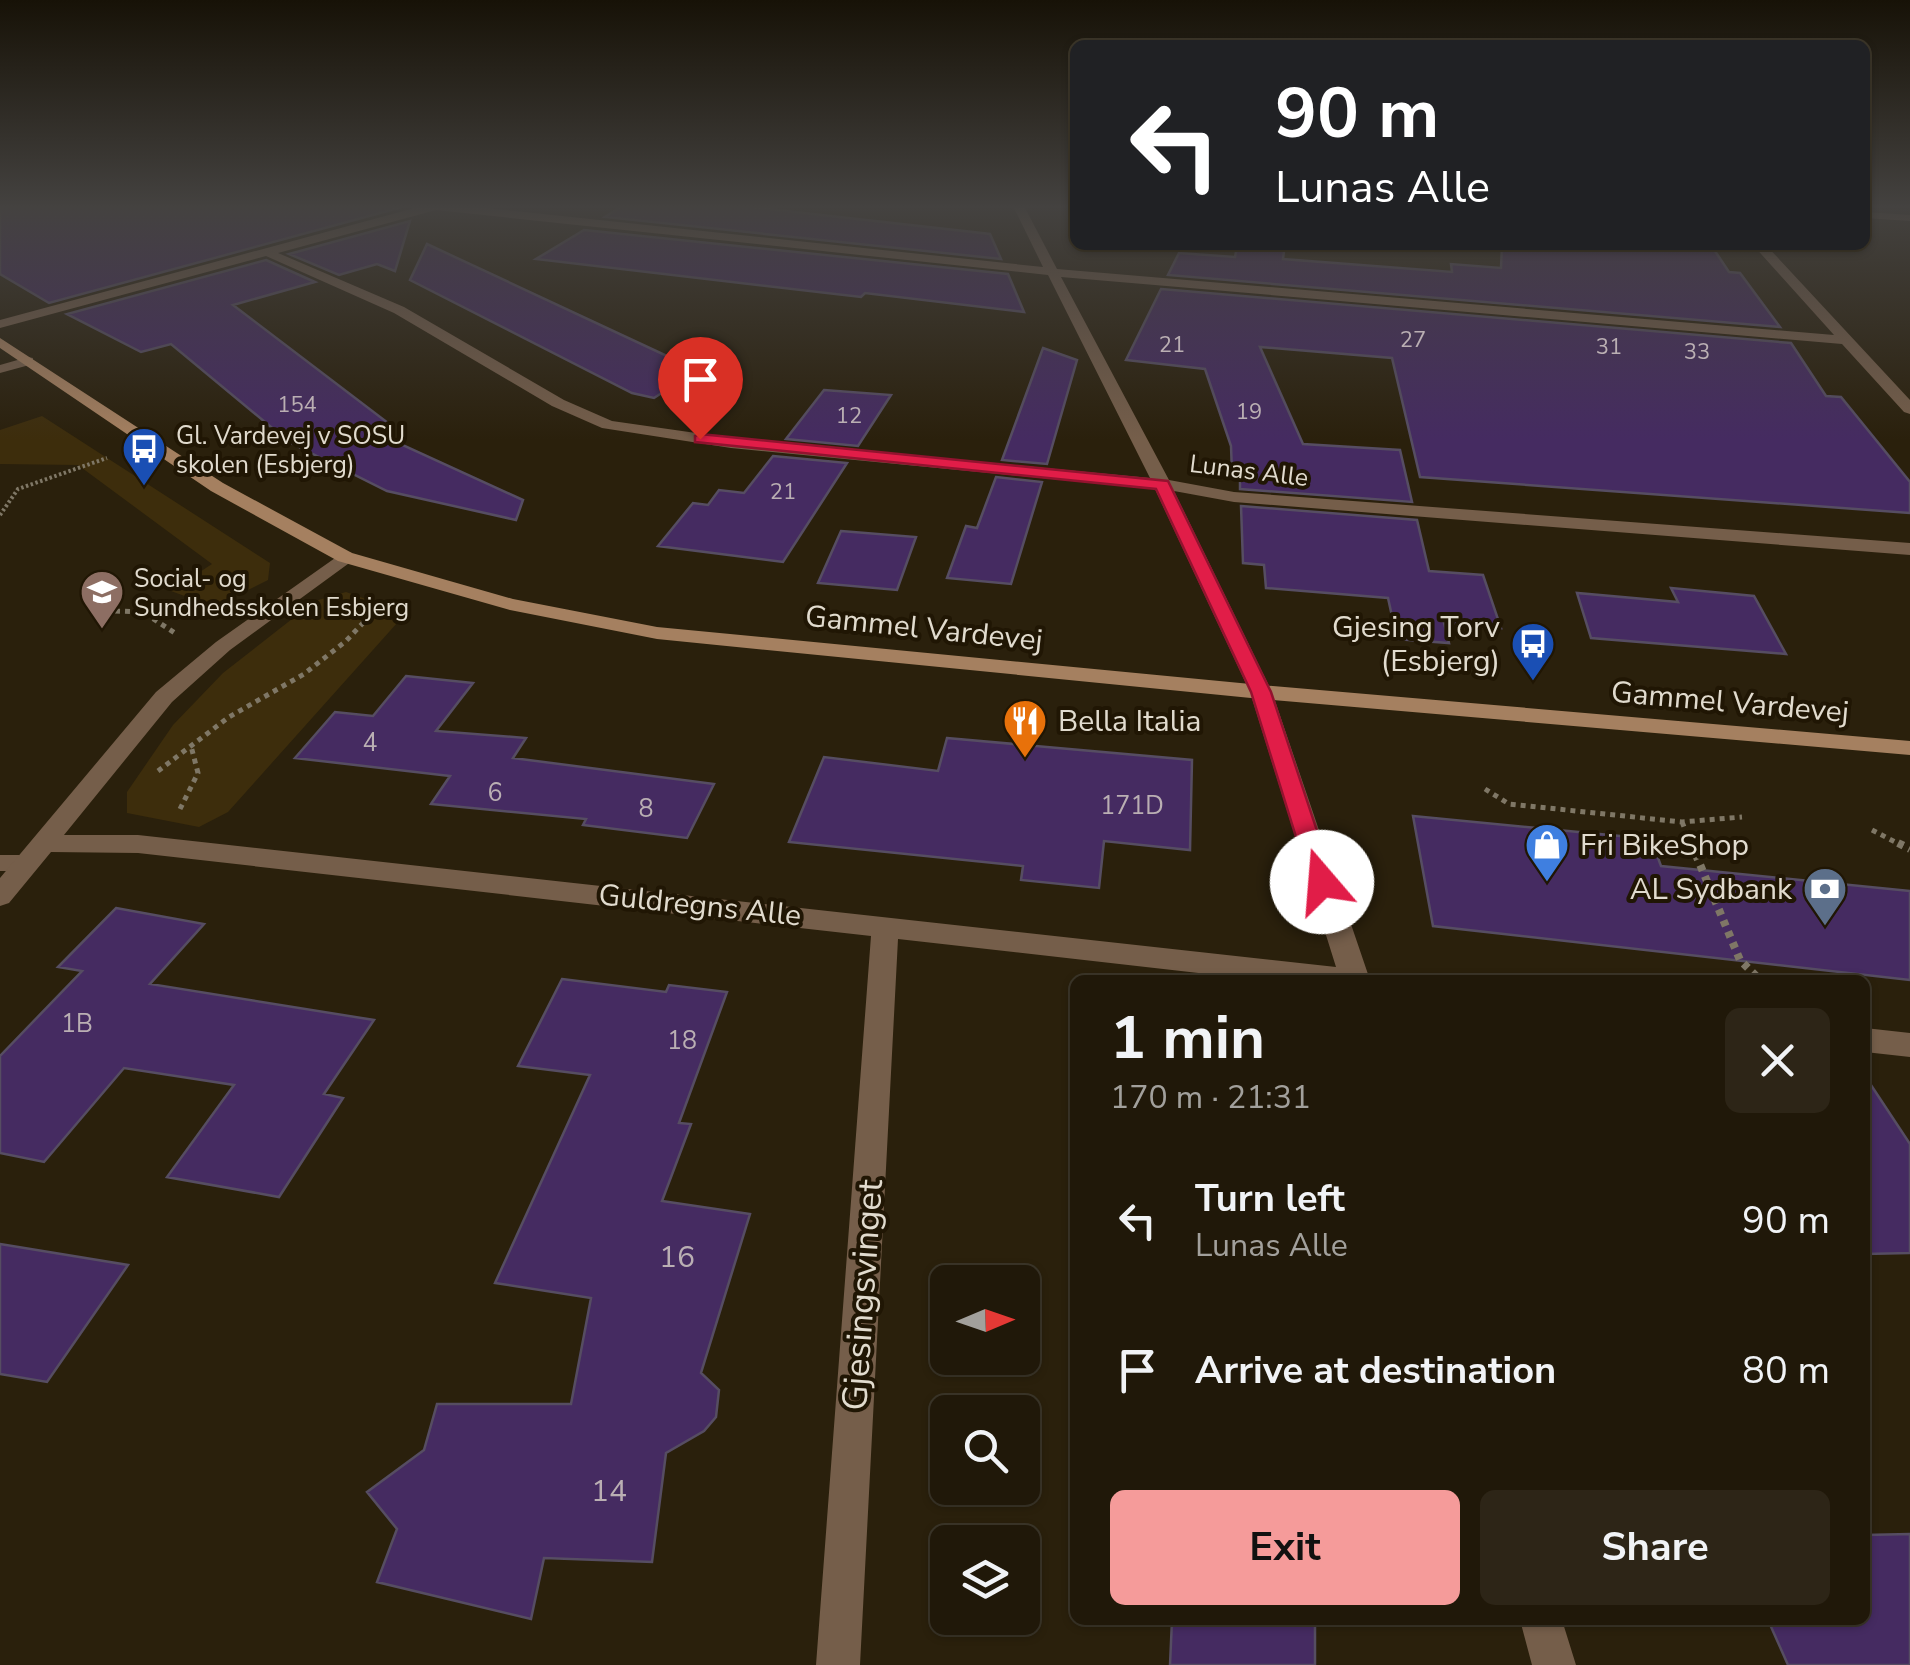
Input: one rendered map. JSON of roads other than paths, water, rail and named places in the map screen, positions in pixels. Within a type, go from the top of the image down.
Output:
[{"type":"street","points":[[0,324],[149,284]]},
{"type":"street","name":"Lunas Alle","points":[[339,284],[399,310],[558,403],[608,426],[730,443],[1162,484],[1234,497],[1910,549]]},
{"type":"street","points":[[1057,284],[1162,484],[1261,692],[1353,975]]},
{"type":"street","points":[[1188,284],[1847,340]]},
{"type":"street","points":[[1795,284],[1910,408]]},
{"type":"street","name":"Gammel Vardevej","points":[[0,342],[217,488],[345,557],[510,604],[658,632],[1261,692],[1910,748]]},
{"type":"street","points":[[0,896],[164,697],[223,646],[345,557]]},
{"type":"street","name":"Guldregns Alle","points":[[35,853],[138,844],[1312,975]]},
{"type":"street","name":"Gjesingsvinget","points":[[838,1665],[885,925]]},
{"type":"street","points":[[1870,1041],[1910,1045]]},
{"type":"street","points":[[1542,1625],[1554,1665]]},
{"type":"lane","points":[[0,369],[28,361]]},
{"type":"lane","points":[[0,863],[35,853]]},
{"type":"place","name":"Gl. Vardevej v SOSU skolen (Esbjerg)","points":[[144,487]]},
{"type":"place","name":"Social- og Sundhedsskolen Esbjerg","points":[[102,630]]},
{"type":"place","name":"Gjesing Torv (Esbjerg)","points":[[1533,682]]},
{"type":"place","name":"Bella Italia","points":[[1025,759]]},
{"type":"place","name":"Fri BikeShop","points":[[1547,883]]},
{"type":"place","name":"AL Sydbank","points":[[1825,927]]}]
